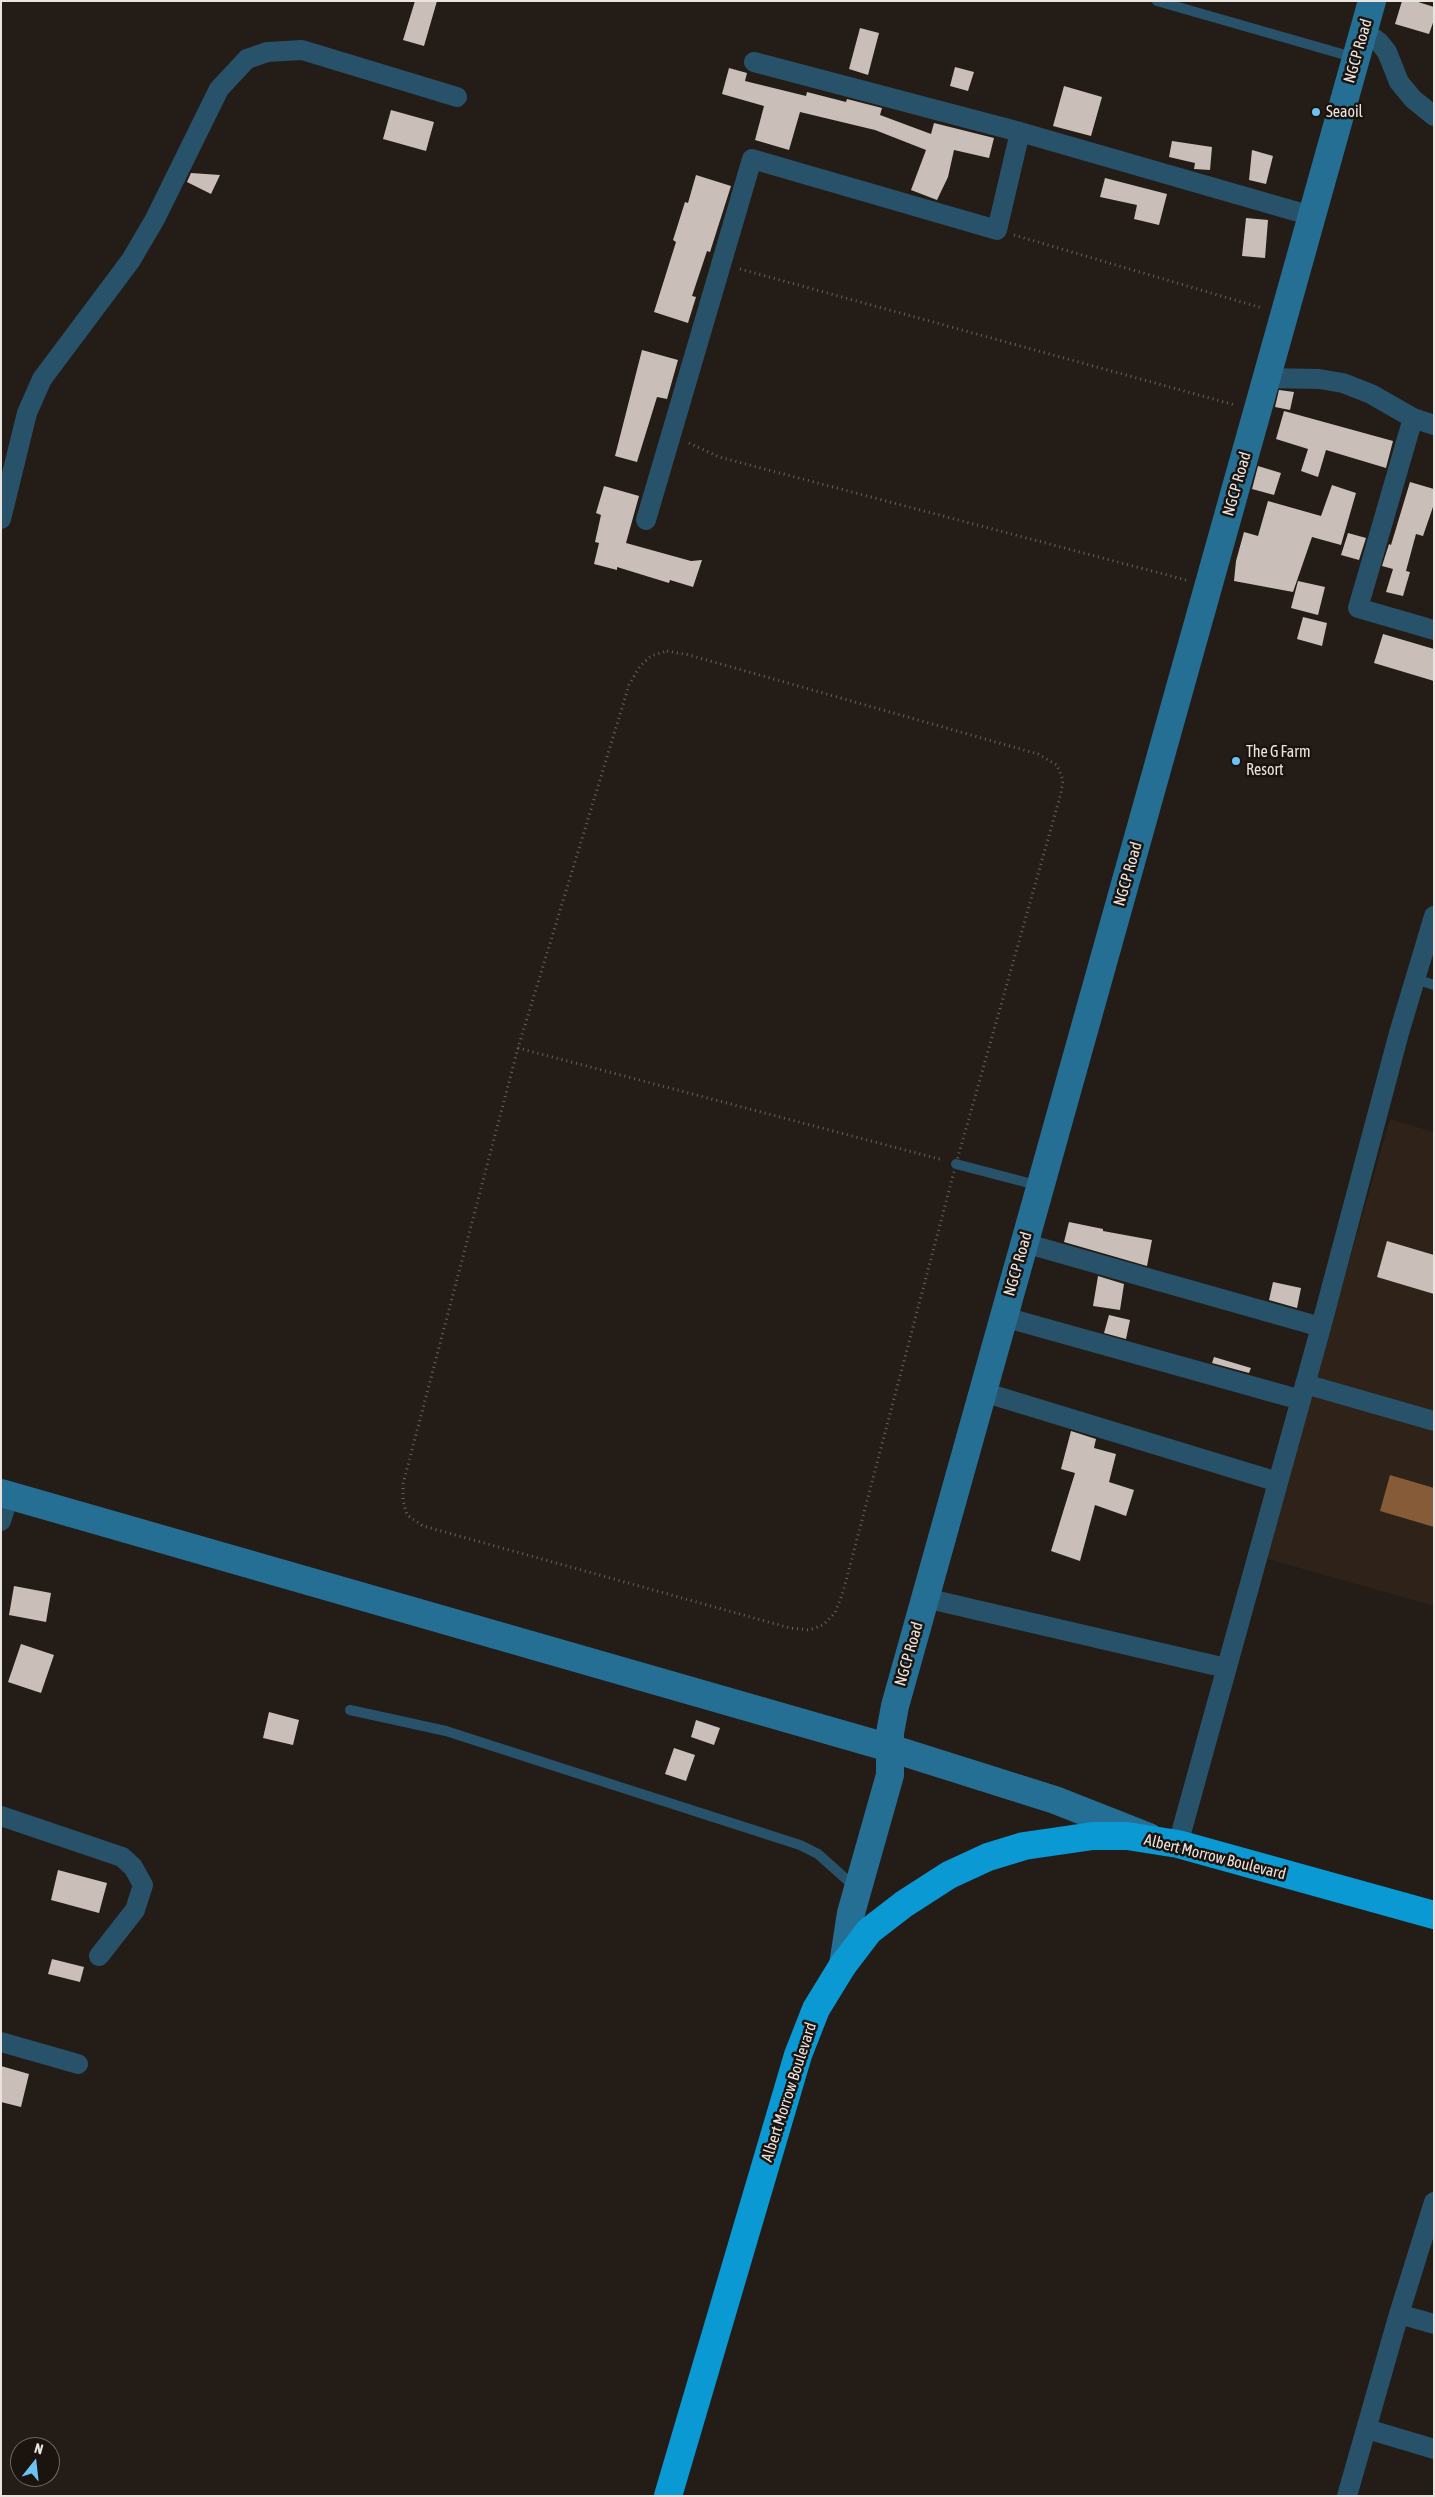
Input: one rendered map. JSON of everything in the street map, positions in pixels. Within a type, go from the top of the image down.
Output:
[{"type":"highway","name":"Albert Morrow Boulevard","points":[[668,2496],[798,2055],[816,2009],[843,1965],[869,1931],[904,1904],[948,1875],[988,1857],[1024,1846],[1093,1836],[1166,1842],[1434,1915]]},
{"type":"main road","name":"NGCP Road","points":[[843,1965],[846,1937],[887,1791],[892,1763],[890,1748],[895,1706],[1372,1]]},
{"type":"main road","points":[[5,1494],[890,1748],[1055,1800],[1166,1842]]},
{"type":"street","points":[[1364,31],[1379,42],[1386,52],[1399,82],[1413,99],[1434,116]]},
{"type":"street","points":[[1,519],[27,413],[42,379],[131,260],[155,219],[219,89],[247,59],[266,52],[302,50],[457,97]]},
{"type":"street","points":[[754,62],[1020,132],[1312,216]]},
{"type":"street","points":[[646,520],[752,159],[996,230],[1020,132]]},
{"type":"street","points":[[1267,378],[1319,379],[1343,383],[1371,394],[1414,418],[1434,425]]},
{"type":"street","points":[[1414,418],[1358,608],[1434,630]]},
{"type":"street","points":[[1166,1842],[1226,1668],[1321,1327],[1415,978],[1434,916]]},
{"type":"street","points":[[1024,1243],[1321,1327]]},
{"type":"street","points":[[1004,1317],[1303,1392],[1434,1421]]},
{"type":"street","points":[[983,1392],[1278,1482]]},
{"type":"street","points":[[1,1521],[5,1494]]},
{"type":"street","points":[[925,1598],[1226,1668]]},
{"type":"street","points":[[1,1816],[122,1857],[133,1867],[143,1885],[135,1910],[99,1956]]},
{"type":"street","points":[[1,2042],[78,2064]]},
{"type":"street","points":[[1347,2496],[1399,2314],[1434,2202]]},
{"type":"street","points":[[1399,2314],[1434,2324]]},
{"type":"street","points":[[1367,2429],[1434,2449]]},
{"type":"lane","points":[[1157,1],[1356,58]]},
{"type":"lane","points":[[1415,978],[1434,985]]},
{"type":"lane","points":[[956,1164],[1040,1186]]},
{"type":"lane","points":[[350,1710],[446,1731],[800,1844],[818,1854],[858,1890]]},
{"type":"path","points":[[996,230],[1284,315]]},
{"type":"path","points":[[721,263],[1258,412]]},
{"type":"path","points":[[672,427],[684,440],[701,451],[719,457],[1209,585]]},
{"type":"path","points":[[666,652],[690,655],[1038,754],[1057,765],[1063,780],[1061,793],[956,1164],[843,1592],[835,1612],[823,1625],[809,1630],[790,1628],[450,1534],[423,1526],[407,1515],[403,1500],[403,1484],[518,1048],[629,685],[640,666],[651,656],[666,652]]},
{"type":"path","points":[[518,1048],[956,1164]]},
{"type":"shaded area","points":[[1390,1119],[1434,1132],[1434,1606],[1264,1558]]},
{"type":"shaded area","points":[[1390,1475],[1434,1488],[1434,1527],[1380,1511]]},
{"type":"building","points":[[415,1],[437,1],[424,46],[403,40]]},
{"type":"building","points":[[1402,1],[1415,1],[1434,7],[1434,20],[1429,34],[1395,24]]},
{"type":"building","points":[[860,28],[879,33],[868,75],[849,69]]},
{"type":"building","points":[[955,67],[974,72],[968,91],[950,86]]},
{"type":"building","points":[[729,68],[747,73],[745,81],[806,96],[807,92],[846,102],[847,99],[882,108],[880,115],[931,134],[934,123],[994,138],[989,158],[954,150],[948,177],[937,200],[911,190],[926,150],[875,130],[800,112],[789,150],[755,140],[764,106],[722,94]]},
{"type":"building","points":[[1064,86],[1102,97],[1091,136],[1053,126]]},
{"type":"building","points":[[391,110],[434,122],[426,151],[383,139]]},
{"type":"building","points":[[1172,141],[1212,147],[1210,170],[1194,169],[1195,163],[1169,157]]},
{"type":"building","points":[[1252,150],[1273,156],[1266,184],[1249,180]]},
{"type":"building","points":[[191,173],[220,175],[211,194],[187,182]]},
{"type":"building","points":[[696,175],[731,186],[710,252],[707,251],[692,296],[696,297],[688,323],[654,312],[676,242],[673,240],[685,202],[688,203]]},
{"type":"building","points":[[1105,178],[1167,194],[1159,225],[1134,219],[1137,205],[1100,197]]},
{"type":"building","points":[[1246,218],[1268,220],[1265,258],[1242,256]]},
{"type":"building","points":[[642,350],[678,360],[667,399],[657,397],[637,462],[615,456]]},
{"type":"building","points":[[1279,390],[1294,392],[1290,410],[1275,407]]},
{"type":"building","points":[[1284,411],[1393,441],[1386,468],[1326,450],[1318,477],[1301,471],[1308,449],[1276,439]]},
{"type":"building","points":[[1258,466],[1281,473],[1274,495],[1252,489]]},
{"type":"building","points":[[1410,482],[1434,489],[1434,504],[1423,536],[1416,534],[1406,571],[1410,572],[1403,596],[1386,592],[1393,569],[1382,566],[1389,544],[1391,545]]},
{"type":"building","points":[[1332,485],[1356,493],[1341,545],[1312,537],[1293,592],[1234,581],[1236,561],[1244,532],[1258,536],[1268,501],[1321,516]]},
{"type":"building","points":[[604,486],[639,496],[626,543],[691,561],[702,560],[693,587],[670,580],[669,583],[617,567],[617,570],[594,564],[599,543],[595,542],[601,515],[596,513]]},
{"type":"building","points":[[1348,533],[1366,538],[1359,560],[1341,555]]},
{"type":"building","points":[[1298,581],[1325,587],[1318,615],[1291,608]]},
{"type":"building","points":[[1303,617],[1327,623],[1322,646],[1297,639]]},
{"type":"building","points":[[1383,634],[1434,649],[1434,681],[1374,663]]},
{"type":"building","points":[[1069,1222],[1103,1229],[1103,1231],[1152,1240],[1147,1266],[1064,1242]]},
{"type":"building","points":[[1387,1241],[1434,1255],[1434,1294],[1377,1277]]},
{"type":"building","points":[[1098,1276],[1124,1284],[1120,1310],[1093,1306]]},
{"type":"building","points":[[1273,1282],[1301,1288],[1297,1308],[1269,1300]]},
{"type":"building","points":[[1109,1315],[1130,1320],[1126,1339],[1104,1333]]},
{"type":"building","points":[[1214,1357],[1251,1368],[1249,1373],[1212,1363]]},
{"type":"building","points":[[1071,1431],[1096,1439],[1094,1448],[1116,1454],[1109,1482],[1134,1490],[1126,1516],[1095,1505],[1080,1561],[1051,1551],[1075,1473],[1061,1469]]},
{"type":"building","points":[[14,1586],[51,1593],[46,1622],[9,1615]]},
{"type":"building","points":[[21,1644],[54,1655],[41,1693],[8,1682]]},
{"type":"building","points":[[269,1712],[299,1720],[293,1745],[263,1738]]},
{"type":"building","points":[[696,1720],[720,1728],[714,1745],[691,1737]]},
{"type":"building","points":[[674,1748],[695,1755],[686,1781],[665,1774]]},
{"type":"building","points":[[58,1870],[107,1883],[99,1913],[51,1900]]},
{"type":"building","points":[[52,1959],[84,1967],[80,1982],[48,1974]]},
{"type":"building","points":[[1,2066],[29,2074],[21,2107],[1,2102]]},
{"type":"place","name":"Seaoil","points":[[1316,112]]},
{"type":"place","name":"The G Farm Resort","points":[[1236,761]]}]
